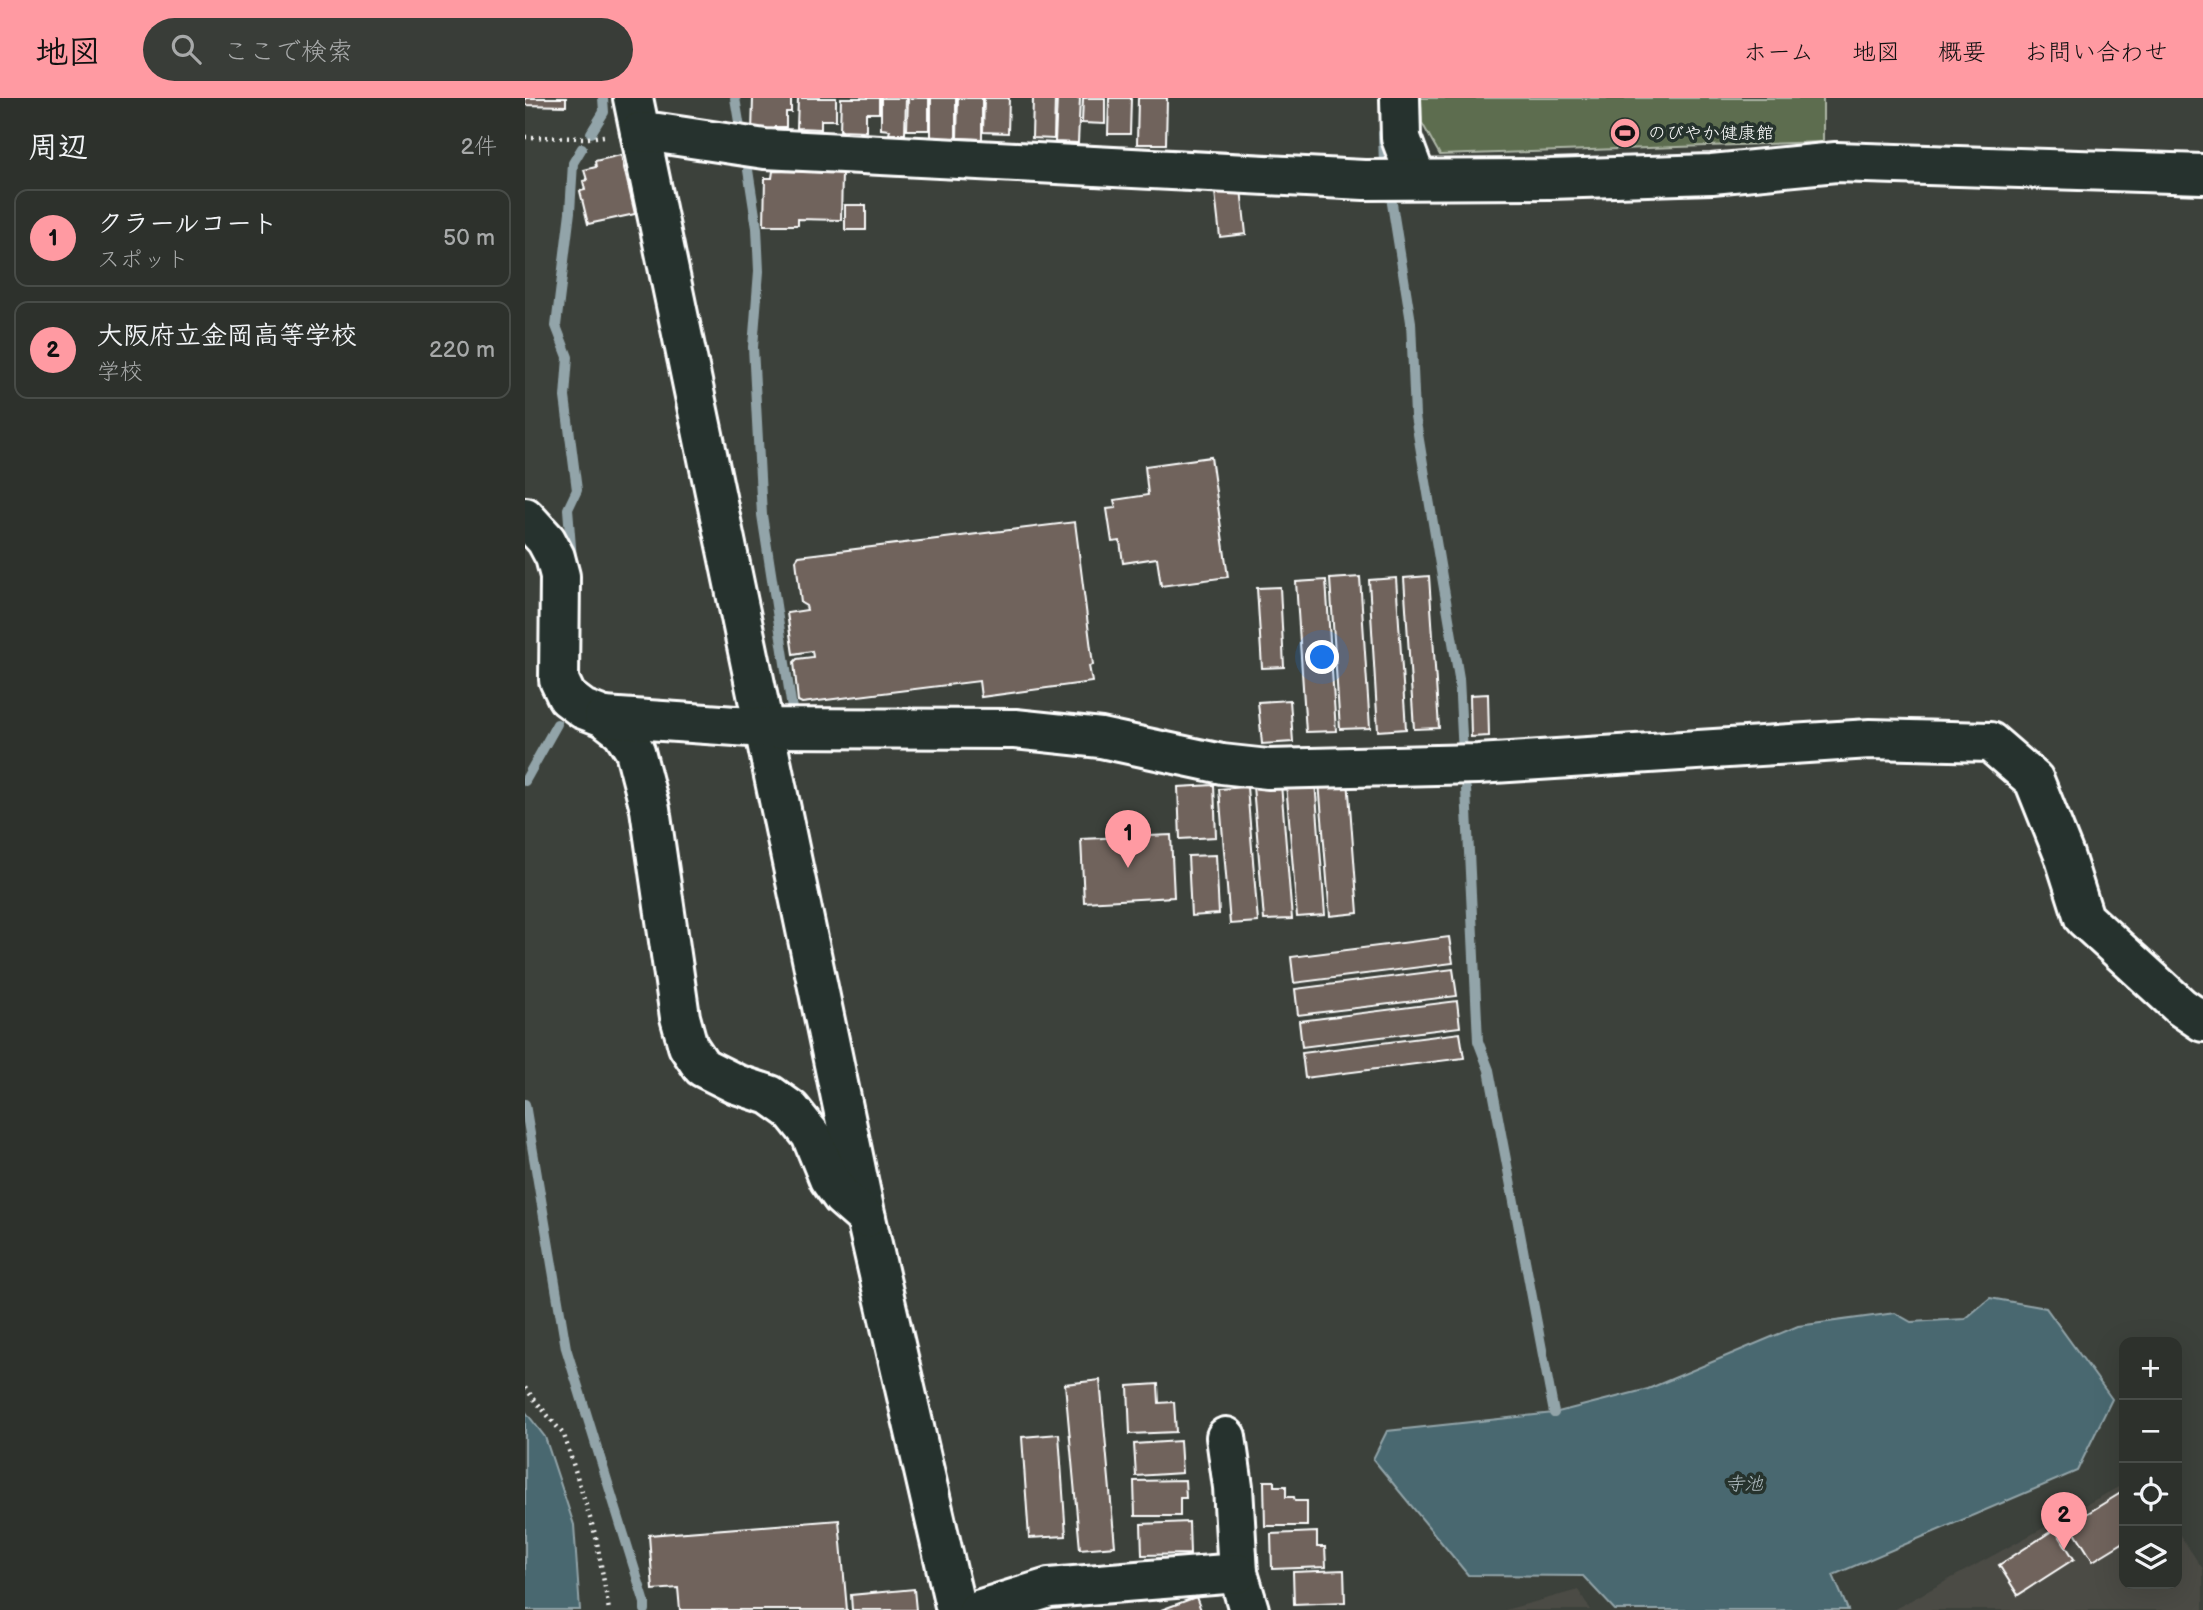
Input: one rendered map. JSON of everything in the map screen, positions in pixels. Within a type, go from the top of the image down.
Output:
[{"type":"street","points":[[1400,98],[1401,138],[1416,178]]},
{"type":"street","points":[[637,115],[658,132],[765,149],[1364,180],[1550,179],[1699,174],[1836,162],[2203,174]]},
{"type":"street","points":[[637,115],[866,1218],[956,1610]]},
{"type":"street","points":[[525,517],[546,540],[555,557],[560,576],[559,680],[567,697],[583,709],[604,716],[765,728],[1015,729],[1101,738],[1210,762],[1268,769],[1478,764],[1870,739],[1990,742],[2034,780],[2064,855],[2084,918],[2181,1007],[2203,1022]]},
{"type":"street","points":[[604,716],[622,731],[635,751],[650,809],[680,1017],[688,1045],[702,1067],[736,1084],[770,1096],[791,1110],[811,1135],[829,1180],[842,1197],[866,1218]]},
{"type":"street","points":[[1226,1437],[1233,1487],[1238,1573],[1249,1610]]},
{"type":"street","points":[[978,1610],[1049,1588],[1238,1573]]},
{"type":"path","points":[[525,137],[588,138],[637,115]]},
{"type":"path","points":[[525,1388],[564,1435],[596,1537],[609,1610]]},
{"type":"shaded area","points":[[2119,1487],[2119,1589],[2182,1589],[2182,1538],[2203,1569],[2203,1610],[1893,1610]]},
{"type":"shaded area","points":[[1578,1590],[1591,1610],[1505,1610]]},
{"type":"green space","name":"のびやか健康館","points":[[1421,98],[1823,98],[1823,142],[1440,155],[1422,123]]},
{"type":"water","name":"寺池","points":[[1990,1298],[2046,1308],[2112,1399],[2077,1471],[1833,1575],[1848,1610],[1615,1610],[1583,1576],[1468,1575],[1373,1459],[1387,1431],[1554,1413],[1648,1389],[1798,1326],[1895,1313],[1911,1322],[1965,1319]]},
{"type":"water","points":[[525,1411],[545,1437],[574,1525],[580,1610],[525,1610]]},
{"type":"building","points":[[525,98],[566,98],[566,106],[525,105]]},
{"type":"building","points":[[753,98],[791,98],[791,112],[786,112],[786,127],[775,127],[775,133],[752,133]]},
{"type":"building","points":[[798,98],[836,98],[836,120],[821,120],[821,129],[797,128]]},
{"type":"building","points":[[841,98],[879,98],[879,113],[866,113],[866,131],[840,130]]},
{"type":"building","points":[[881,98],[906,98],[905,134],[889,134],[890,130],[881,129]]},
{"type":"building","points":[[908,98],[929,98],[929,130],[907,130]]},
{"type":"building","points":[[931,98],[956,98],[956,140],[931,139]]},
{"type":"building","points":[[958,98],[982,98],[982,139],[957,138]]},
{"type":"building","points":[[984,98],[1009,98],[1008,133],[983,132]]},
{"type":"building","points":[[1033,98],[1055,98],[1054,139],[1032,138]]},
{"type":"building","points":[[1057,98],[1080,98],[1078,143],[1055,142]]},
{"type":"building","points":[[1083,98],[1105,98],[1105,124],[1082,123]]},
{"type":"building","points":[[1109,98],[1131,98],[1130,134],[1108,134]]},
{"type":"building","points":[[1138,98],[1167,98],[1166,144],[1137,144]]},
{"type":"building","points":[[621,155],[635,214],[588,224],[580,191],[585,190],[583,181],[587,180],[584,170],[596,167],[595,161]]},
{"type":"building","points":[[773,171],[842,172],[841,220],[798,219],[798,225],[764,225],[765,178],[772,178]]},
{"type":"building","points":[[1241,189],[1246,234],[1220,237],[1215,192]]},
{"type":"building","points":[[845,205],[866,205],[866,230],[845,230]]},
{"type":"building","points":[[1211,457],[1228,577],[1161,586],[1157,558],[1123,563],[1120,541],[1112,542],[1107,509],[1116,508],[1114,500],[1148,495],[1145,466]]},
{"type":"building","points":[[1075,522],[1093,665],[1089,666],[1092,682],[981,697],[979,681],[802,703],[798,701],[794,662],[797,659],[813,657],[812,651],[793,654],[787,613],[807,610],[801,603],[796,560],[799,556]]},
{"type":"building","points":[[1429,576],[1439,728],[1414,729],[1404,578]]},
{"type":"building","points":[[1360,577],[1370,728],[1340,729],[1330,579]]},
{"type":"building","points":[[1396,578],[1406,729],[1378,731],[1369,580]]},
{"type":"building","points":[[1326,580],[1336,731],[1306,732],[1296,582]]},
{"type":"building","points":[[1280,587],[1284,667],[1262,668],[1257,588]]},
{"type":"building","points":[[1488,694],[1489,736],[1471,737],[1470,695]]},
{"type":"building","points":[[1290,700],[1293,742],[1262,744],[1258,702]]},
{"type":"building","points":[[1348,779],[1358,913],[1330,916],[1319,782]]},
{"type":"building","points":[[1315,781],[1325,915],[1297,917],[1286,783]]},
{"type":"building","points":[[1281,784],[1292,919],[1264,920],[1253,786]]},
{"type":"building","points":[[1214,785],[1216,837],[1180,839],[1178,787]]},
{"type":"building","points":[[1247,787],[1258,922],[1230,924],[1219,789]]},
{"type":"building","points":[[1171,835],[1174,897],[1084,902],[1081,839]]},
{"type":"building","points":[[1216,855],[1219,914],[1191,916],[1188,856]]},
{"type":"building","points":[[1449,937],[1453,963],[1294,983],[1291,957]]},
{"type":"building","points":[[1453,969],[1457,996],[1298,1015],[1295,989]]},
{"type":"building","points":[[1457,1001],[1460,1027],[1302,1047],[1299,1021]]},
{"type":"building","points":[[1460,1033],[1464,1058],[1305,1078],[1302,1053]]},
{"type":"building","points":[[1100,1380],[1115,1546],[1080,1549],[1065,1384]]},
{"type":"building","points":[[1158,1384],[1159,1403],[1174,1402],[1176,1432],[1130,1434],[1128,1386]]},
{"type":"building","points":[[1059,1434],[1066,1536],[1029,1538],[1022,1437]]},
{"type":"building","points":[[1180,1441],[1182,1473],[1136,1476],[1134,1444]]},
{"type":"building","points":[[1185,1480],[1186,1498],[1180,1498],[1180,1516],[1135,1516],[1134,1481]]},
{"type":"building","points":[[1264,1481],[1274,1481],[1274,1486],[1286,1486],[1286,1497],[1294,1497],[1295,1501],[1307,1501],[1307,1526],[1265,1526]]},
{"type":"building","points":[[2119,1494],[2119,1545],[2093,1561],[2070,1524]]},
{"type":"building","points":[[839,1520],[847,1610],[680,1610],[678,1588],[653,1590],[649,1535]]},
{"type":"building","points":[[1189,1522],[1190,1554],[1142,1555],[1141,1524]]},
{"type":"building","points":[[2055,1529],[2074,1559],[2018,1595],[1999,1565]]},
{"type":"building","points":[[1317,1532],[1317,1547],[1325,1547],[1326,1567],[1272,1569],[1271,1534]]},
{"type":"building","points":[[1344,1570],[1345,1602],[1294,1604],[1293,1572]]},
{"type":"building","points":[[914,1589],[916,1610],[852,1610],[851,1595]]},
{"type":"building","points":[[1196,1597],[1201,1610],[1161,1610]]},
{"type":"waterway","points":[[591,133],[604,112],[603,98]]},
{"type":"waterway","points":[[735,98],[740,128]]},
{"type":"waterway","points":[[1383,133],[1384,165]]},
{"type":"waterway","points":[[572,560],[568,509],[577,490],[565,397],[568,357],[556,326],[573,163],[582,148]]},
{"type":"waterway","points":[[748,170],[757,228],[759,271],[753,347],[762,515],[793,715]]},
{"type":"waterway","points":[[1390,191],[1411,322],[1415,416],[1459,678],[1463,755]]},
{"type":"waterway","points":[[525,781],[557,724]]},
{"type":"waterway","points":[[1466,789],[1478,1041],[1489,1070],[1554,1413]]},
{"type":"waterway","points":[[525,1104],[566,1348],[645,1610]]},
{"type":"place","name":"のびやか健康館","points":[[1625,133]]},
{"type":"place","name":"クラールコート","points":[[1128,868]]},
{"type":"place","name":"大阪府立金岡高等学校","points":[[2064,1550]]}]
